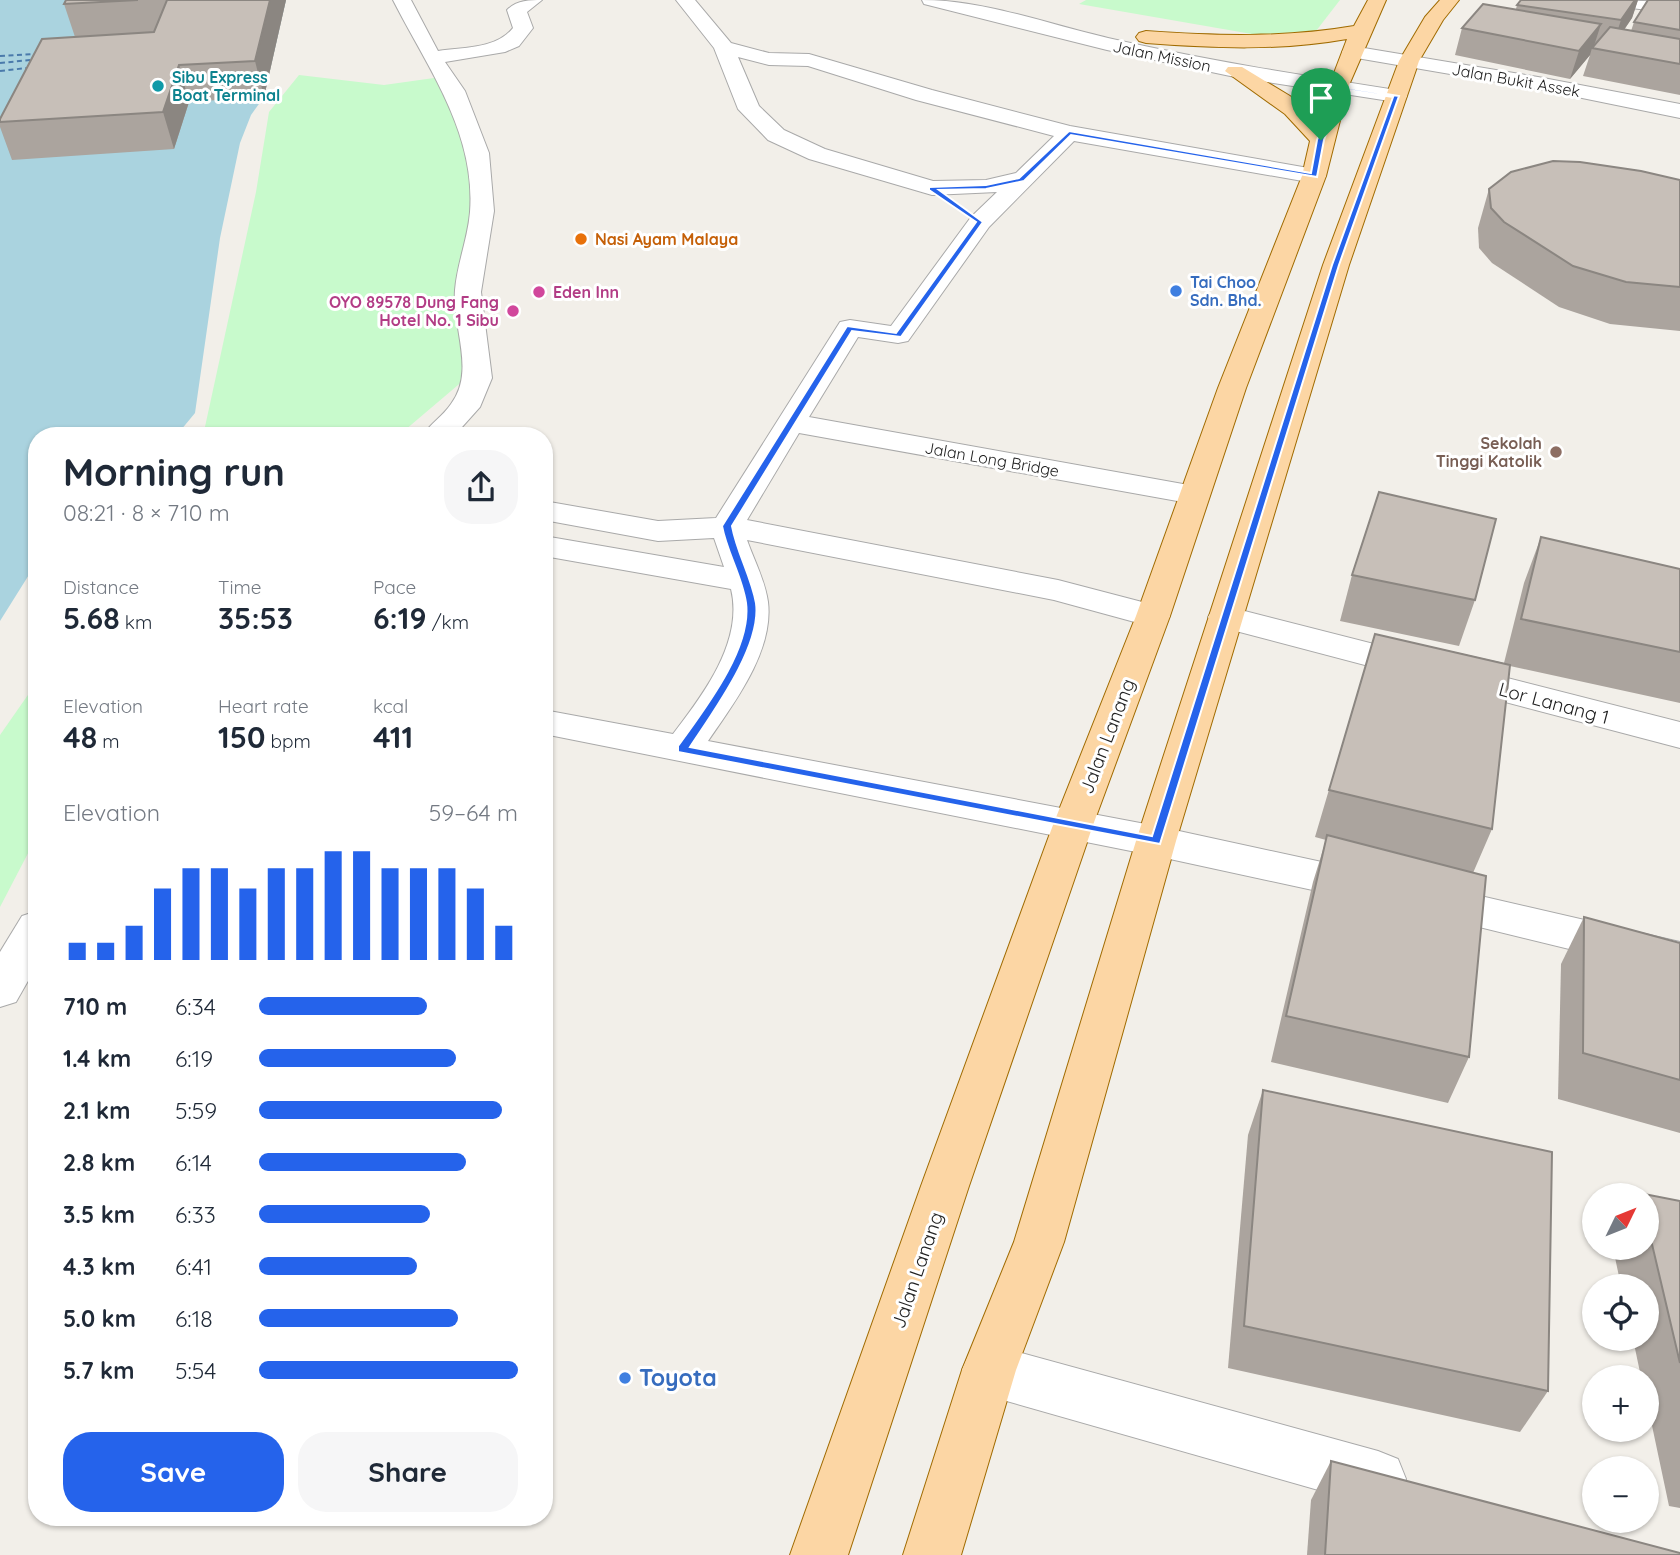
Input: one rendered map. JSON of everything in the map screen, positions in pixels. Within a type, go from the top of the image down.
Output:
[{"type":"main road","name":"Jalan Lanang","points":[[819,1555],[945,1186],[1073,825],[1153,616],[1194,495],[1317,158],[1359,30],[1377,0]]},
{"type":"main road","points":[[932,1555],[989,1370],[1039,1242],[1156,841],[1336,265],[1403,78],[1436,17],[1450,0]]},
{"type":"main road","points":[[1146,37],[1218,43],[1263,42],[1327,38],[1359,30]]},
{"type":"main road","points":[[1235,71],[1304,118],[1317,158]]},
{"type":"street","points":[[402,0],[432,58],[454,91],[478,153],[482,211],[468,292],[478,378],[465,407],[446,427]]},
{"type":"street","points":[[432,58],[498,48],[512,42],[523,28],[516,10],[533,0]]},
{"type":"street","points":[[685,0],[724,47],[748,107],[763,125],[776,135],[808,150],[932,188],[986,187],[1021,180]]},
{"type":"street","name":"Jalan Mission","points":[[932,0],[1107,44],[1235,71],[1346,69]]},
{"type":"street","name":"Jalan Mission","points":[[989,0],[1146,37],[1403,78]]},
{"type":"street","points":[[1615,0],[1680,8]]},
{"type":"street","points":[[724,47],[769,59],[809,60],[1069,133],[1317,158]]},
{"type":"street","points":[[748,107],[766,83],[809,60]]},
{"type":"street","name":"Jalan Bukit Assek","points":[[1346,69],[1680,111]]},
{"type":"street","points":[[682,749],[719,697],[748,636],[751,606],[746,581],[730,543],[727,526],[850,328],[898,335],[980,222],[1069,133]]},
{"type":"street","points":[[932,188],[980,222]]},
{"type":"street","name":"Jalan Long Bridge","points":[[791,423],[1194,495]]},
{"type":"street","points":[[553,512],[663,533],[704,532],[727,526],[1058,590],[1153,616]]},
{"type":"street","points":[[553,548],[746,581]]},
{"type":"street","name":"Lor Lanang 1","points":[[1225,617],[1680,735]]},
{"type":"street","points":[[553,724],[1156,841],[1506,917],[1680,959]]},
{"type":"street","points":[[0,990],[28,942]]},
{"type":"street","points":[[989,1370],[1423,1492]]},
{"type":"green space","points":[[1086,0],[1340,0],[1316,31],[1275,38],[1079,4]]},
{"type":"green space","points":[[299,75],[384,85],[441,77],[480,192],[471,374],[409,427],[205,427],[256,192],[269,112]]},
{"type":"green space","points":[[28,695],[28,853],[0,907],[0,735]]},
{"type":"water","points":[[0,0],[286,0],[264,97],[251,115],[240,143],[220,238],[195,413],[183,427],[28,427],[28,576],[0,621]]},
{"type":"building","points":[[66,0],[138,0],[64,4]]},
{"type":"building","points":[[167,0],[270,0],[255,61],[179,65],[163,112],[0,122],[42,39],[154,32]]},
{"type":"building","points":[[1521,0],[1635,0],[1621,20],[1517,5]]},
{"type":"building","points":[[1648,0],[1680,0],[1680,30],[1634,22]]},
{"type":"building","points":[[1483,4],[1601,24],[1579,51],[1462,28]]},
{"type":"building","points":[[1610,27],[1680,39],[1680,64],[1592,48]]},
{"type":"building","points":[[1553,161],[1641,171],[1680,180],[1680,287],[1626,282],[1573,266],[1504,222],[1491,208],[1489,189],[1511,172]]},
{"type":"building","points":[[1379,492],[1496,519],[1475,600],[1352,575]]},
{"type":"building","points":[[1541,537],[1680,569],[1680,652],[1521,619]]},
{"type":"building","points":[[1375,634],[1510,665],[1492,829],[1329,790]]},
{"type":"building","points":[[1327,835],[1486,876],[1469,1057],[1286,1016]]},
{"type":"building","points":[[1584,917],[1680,943],[1680,1080],[1583,1053]]},
{"type":"building","points":[[1263,1090],[1552,1152],[1548,1391],[1244,1326]]},
{"type":"building","points":[[1659,1197],[1680,1201],[1680,1363],[1656,1260],[1659,1260]]},
{"type":"building","points":[[1331,1461],[1582,1527],[1582,1533],[1604,1533],[1680,1553],[1680,1555],[1325,1555]]},
{"type":"ferry route","points":[[0,56],[33,54]]},
{"type":"ferry route","points":[[0,63],[30,60]]},
{"type":"ferry route","points":[[0,71],[27,68]]},
{"type":"place","name":"Sibu Express Boat Terminal","points":[[158,86]]},
{"type":"place","name":"Nasi Ayam Malaya","points":[[581,239]]},
{"type":"place","name":"Tai Choo Sdn. Bhd.","points":[[1176,291]]},
{"type":"place","name":"Eden Inn","points":[[539,292]]},
{"type":"place","name":"OYO 89578 Dung Fang Hotel No. 1 Sibu","points":[[513,311]]},
{"type":"place","name":"Sekolah Tinggi Katolik","points":[[1556,452]]},
{"type":"place","name":"Toyota","points":[[625,1378]]},
{"type":"route","points":[[1340,87],[1396,96],[1336,265],[1156,841],[682,749],[719,697],[748,636],[751,606],[746,581],[730,543],[727,526],[850,328],[898,335],[980,222],[932,188],[986,187],[1021,180],[1069,133],[1314,176],[1321,140],[1340,87]]}]
